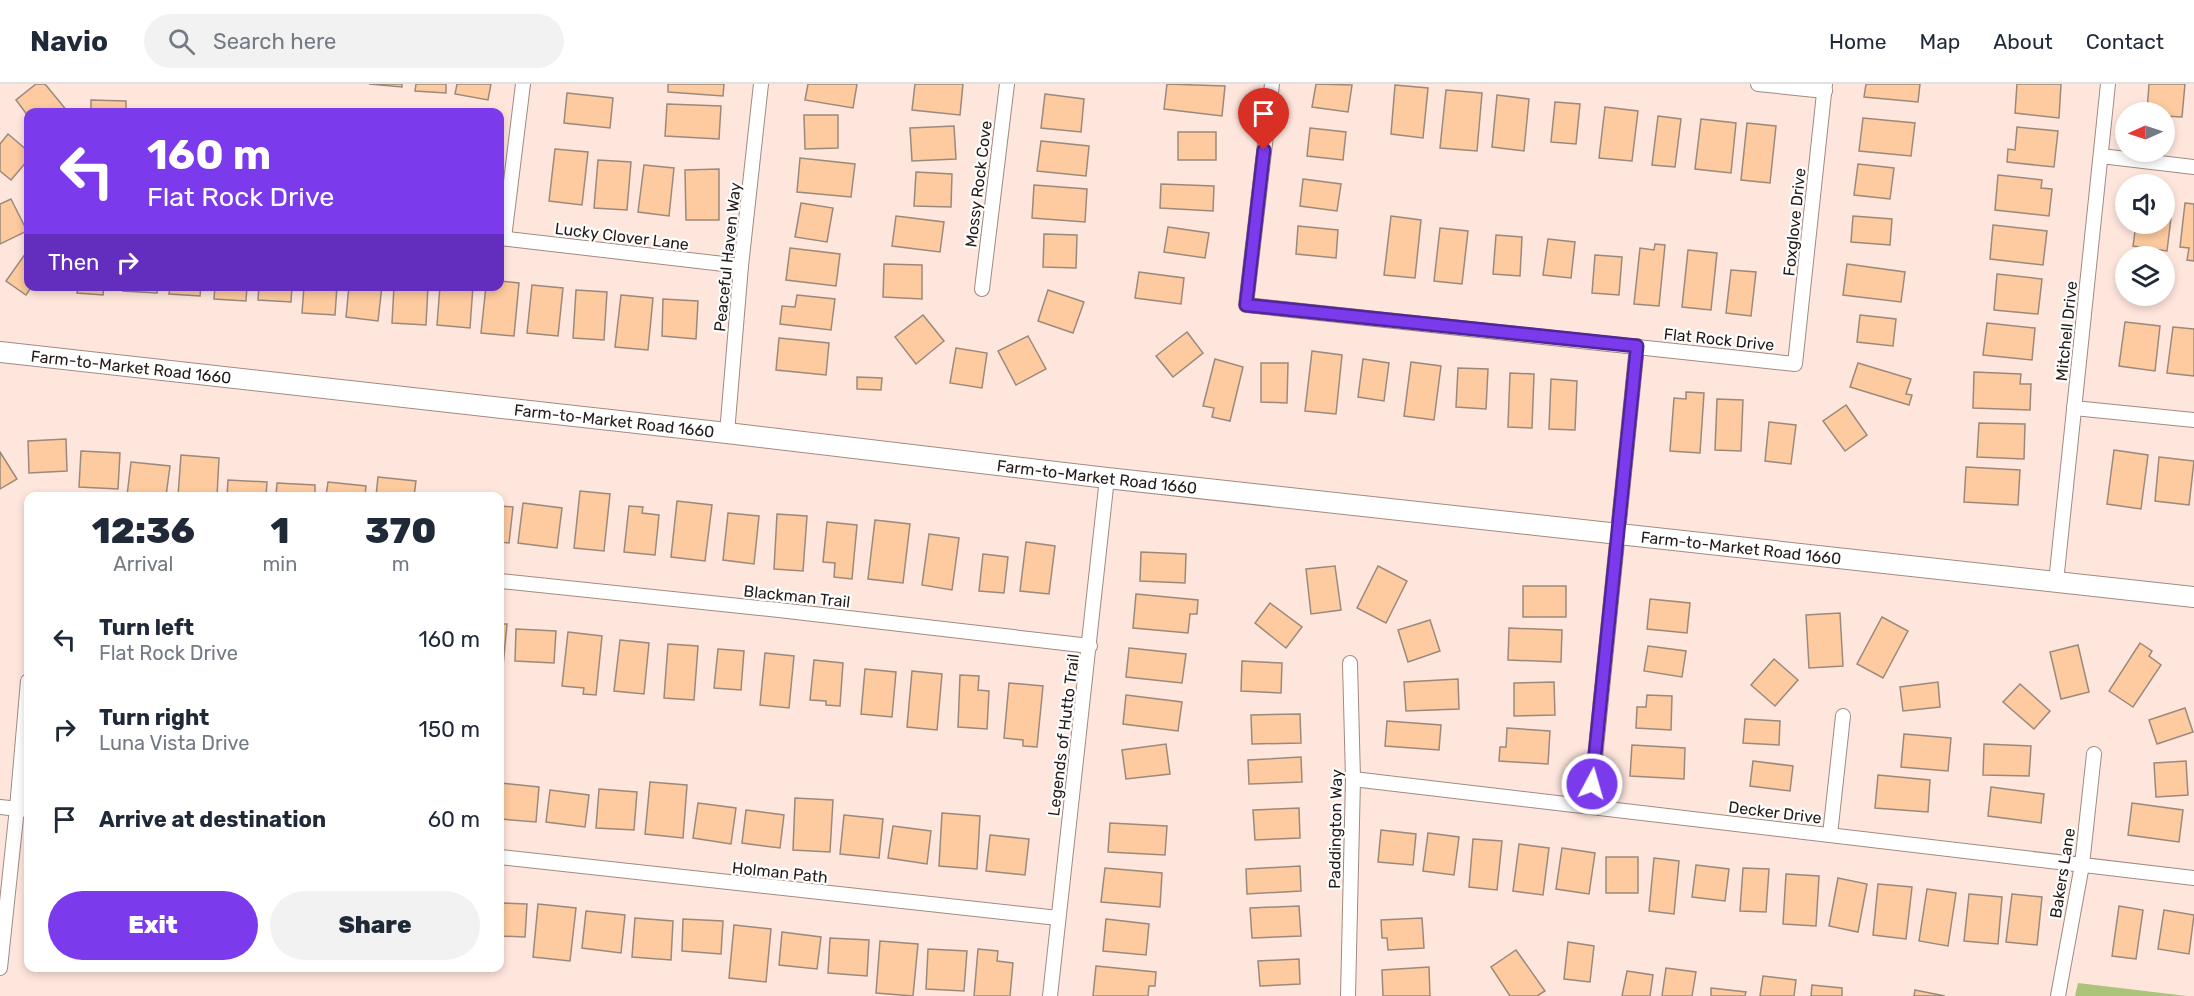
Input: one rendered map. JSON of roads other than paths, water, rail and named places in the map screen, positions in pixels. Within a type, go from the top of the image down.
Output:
[{"type":"main road","name":"Farm-to-Market Road 1660","points":[[0,352],[1107,478],[2194,597]]},
{"type":"street","points":[[504,224],[524,84]]},
{"type":"street","name":"Peaceful Haven Way","points":[[727,433],[741,266],[761,84]]},
{"type":"street","name":"Mossy Rock Cove","points":[[982,289],[1007,84]]},
{"type":"street","name":"Flat Rock Drive","points":[[1272,84],[1246,305],[1795,364]]},
{"type":"street","points":[[1758,84],[1825,88]]},
{"type":"street","name":"Mitchell Drive","points":[[2056,582],[2108,84]]},
{"type":"street","name":"Foxglove Drive","points":[[1795,364],[1825,88]]},
{"type":"street","points":[[2101,156],[2194,167]]},
{"type":"street","name":"Lucky Clover Lane","points":[[504,238],[741,266]]},
{"type":"street","points":[[1590,807],[1637,346]]},
{"type":"street","points":[[2074,408],[2194,420]]},
{"type":"street","name":"Legends of Hutto Trail","points":[[1050,996],[1107,478]]},
{"type":"street","name":"Blackman Trail","points":[[504,581],[1090,646]]},
{"type":"street","name":"Paddington Way","points":[[1348,996],[1353,779],[1350,663]]},
{"type":"street","points":[[1830,835],[1843,716]]},
{"type":"street","name":"Bakers Lane","points":[[2058,996],[2082,865],[2094,754]]},
{"type":"street","name":"Decker Drive","points":[[1353,779],[2194,878]]},
{"type":"street","points":[[0,968],[23,809],[24,783]]},
{"type":"street","points":[[0,807],[23,809]]},
{"type":"street","name":"Holman Path","points":[[504,857],[1058,918]]}]
